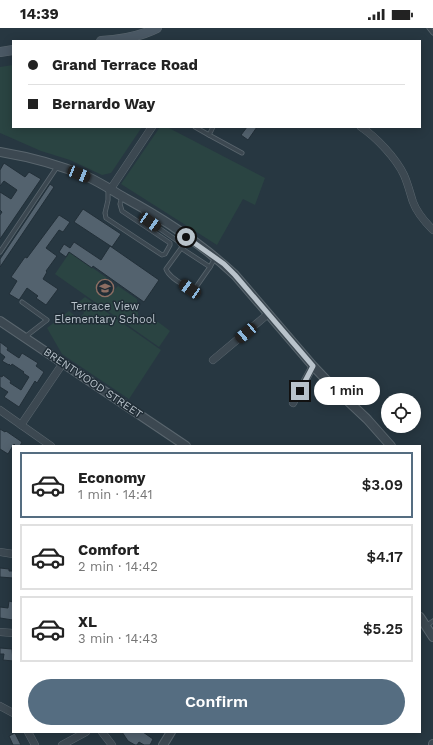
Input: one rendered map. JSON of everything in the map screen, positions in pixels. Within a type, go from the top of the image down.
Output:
[{"type":"main road","points":[[110,40],[129,38],[147,33],[157,28]]},
{"type":"main road","points":[[0,52],[12,50]]},
{"type":"street","points":[[109,189],[151,128]]},
{"type":"street","points":[[362,128],[378,141],[398,165],[404,176],[418,212],[433,230]]},
{"type":"street","points":[[0,152],[38,160],[89,178],[169,224],[224,264],[313,366],[367,419],[390,445]]},
{"type":"street","points":[[213,360],[268,314]]},
{"type":"street","name":"BRENTWOOD STREET","points":[[0,321],[185,445]]},
{"type":"street","points":[[21,425],[63,363]]},
{"type":"street","points":[[293,403],[313,366]]},
{"type":"street","points":[[0,410],[50,445]]},
{"type":"street","points":[[0,552],[12,554]]},
{"type":"street","points":[[421,618],[433,637]]},
{"type":"street","points":[[0,632],[12,634]]},
{"type":"street","points":[[0,706],[12,712]]},
{"type":"street","points":[[29,733],[35,745]]},
{"type":"street","points":[[62,745],[84,733]]},
{"type":"street","points":[[103,733],[112,745]]},
{"type":"street","points":[[163,745],[170,733]]},
{"type":"lane","points":[[429,28],[433,31]]},
{"type":"lane","points":[[197,128],[242,153]]},
{"type":"lane","points":[[209,135],[212,128]]},
{"type":"lane","points":[[0,252],[58,166]]},
{"type":"lane","points":[[109,189],[105,213],[106,218],[162,255],[164,254],[170,245],[170,242],[122,211],[120,204],[122,196]]},
{"type":"lane","points":[[140,206],[146,218],[179,242],[184,250],[210,267]]},
{"type":"lane","points":[[186,237],[166,269],[169,275],[190,289],[194,290],[215,258]]},
{"type":"lane","points":[[22,302],[47,320],[25,337]]},
{"type":"lane","points":[[426,626],[433,621]]},
{"type":"green space","points":[[12,65],[12,128],[141,128],[111,173],[102,175],[70,160],[41,151],[0,133],[0,67]]},
{"type":"green space","points":[[159,128],[169,128],[265,178],[255,205],[243,199],[217,245],[121,184]]},
{"type":"green space","points":[[70,252],[107,278],[105,282],[115,289],[118,286],[137,299],[138,316],[142,319],[150,319],[157,322],[170,331],[159,347],[55,274]]},
{"type":"green space","points":[[85,297],[161,350],[129,399],[62,354],[47,328],[69,311],[79,319],[84,313],[80,307],[80,301]]},
{"type":"building","points":[[246,128],[256,128],[248,140],[241,135]]},
{"type":"building","points":[[4,163],[25,177],[29,172],[41,179],[0,239],[0,215],[2,212],[0,210],[0,192],[11,199],[17,190],[4,181],[0,186],[0,170]]},
{"type":"building","points":[[50,184],[54,187],[0,267],[0,259]]},
{"type":"building","points":[[83,209],[121,234],[112,247],[74,222]]},
{"type":"building","points":[[59,215],[70,222],[63,232],[59,230],[46,248],[57,256],[46,271],[47,272],[43,279],[58,289],[46,305],[36,298],[38,296],[27,288],[19,300],[9,294],[17,281],[11,277]]},
{"type":"building","points":[[74,242],[101,260],[110,246],[159,280],[144,302],[93,266],[92,268],[69,252],[66,257],[59,252],[64,244],[70,248]]},
{"type":"building","points":[[0,342],[8,348],[7,350],[19,358],[22,353],[38,363],[36,366],[44,372],[37,383],[35,381],[19,407],[4,397],[8,392],[0,387],[0,376],[2,377],[3,375],[11,381],[10,383],[21,390],[29,377],[12,364],[11,366],[2,361],[5,357],[0,353]]},
{"type":"building","points":[[0,429],[5,432],[6,431],[22,442],[20,445],[12,445],[8,454],[0,449]]},
{"type":"building","points":[[0,568],[9,569],[9,571],[12,571],[12,578],[0,577]]},
{"type":"building","points":[[9,601],[12,602],[12,620],[0,618],[0,607],[8,608]]},
{"type":"building","points":[[0,648],[12,649],[12,661],[3,660],[4,654],[0,654]]},
{"type":"building","points":[[15,733],[21,745],[13,745],[9,736]]},
{"type":"building","points":[[123,733],[144,733],[153,739],[150,745],[144,745],[139,742],[135,745],[128,741]]},
{"type":"place","name":"Terrace View Elementary School","points":[[105,288]]},
{"type":"route","points":[[186,237],[224,264],[235,275],[313,366],[300,391]]}]
